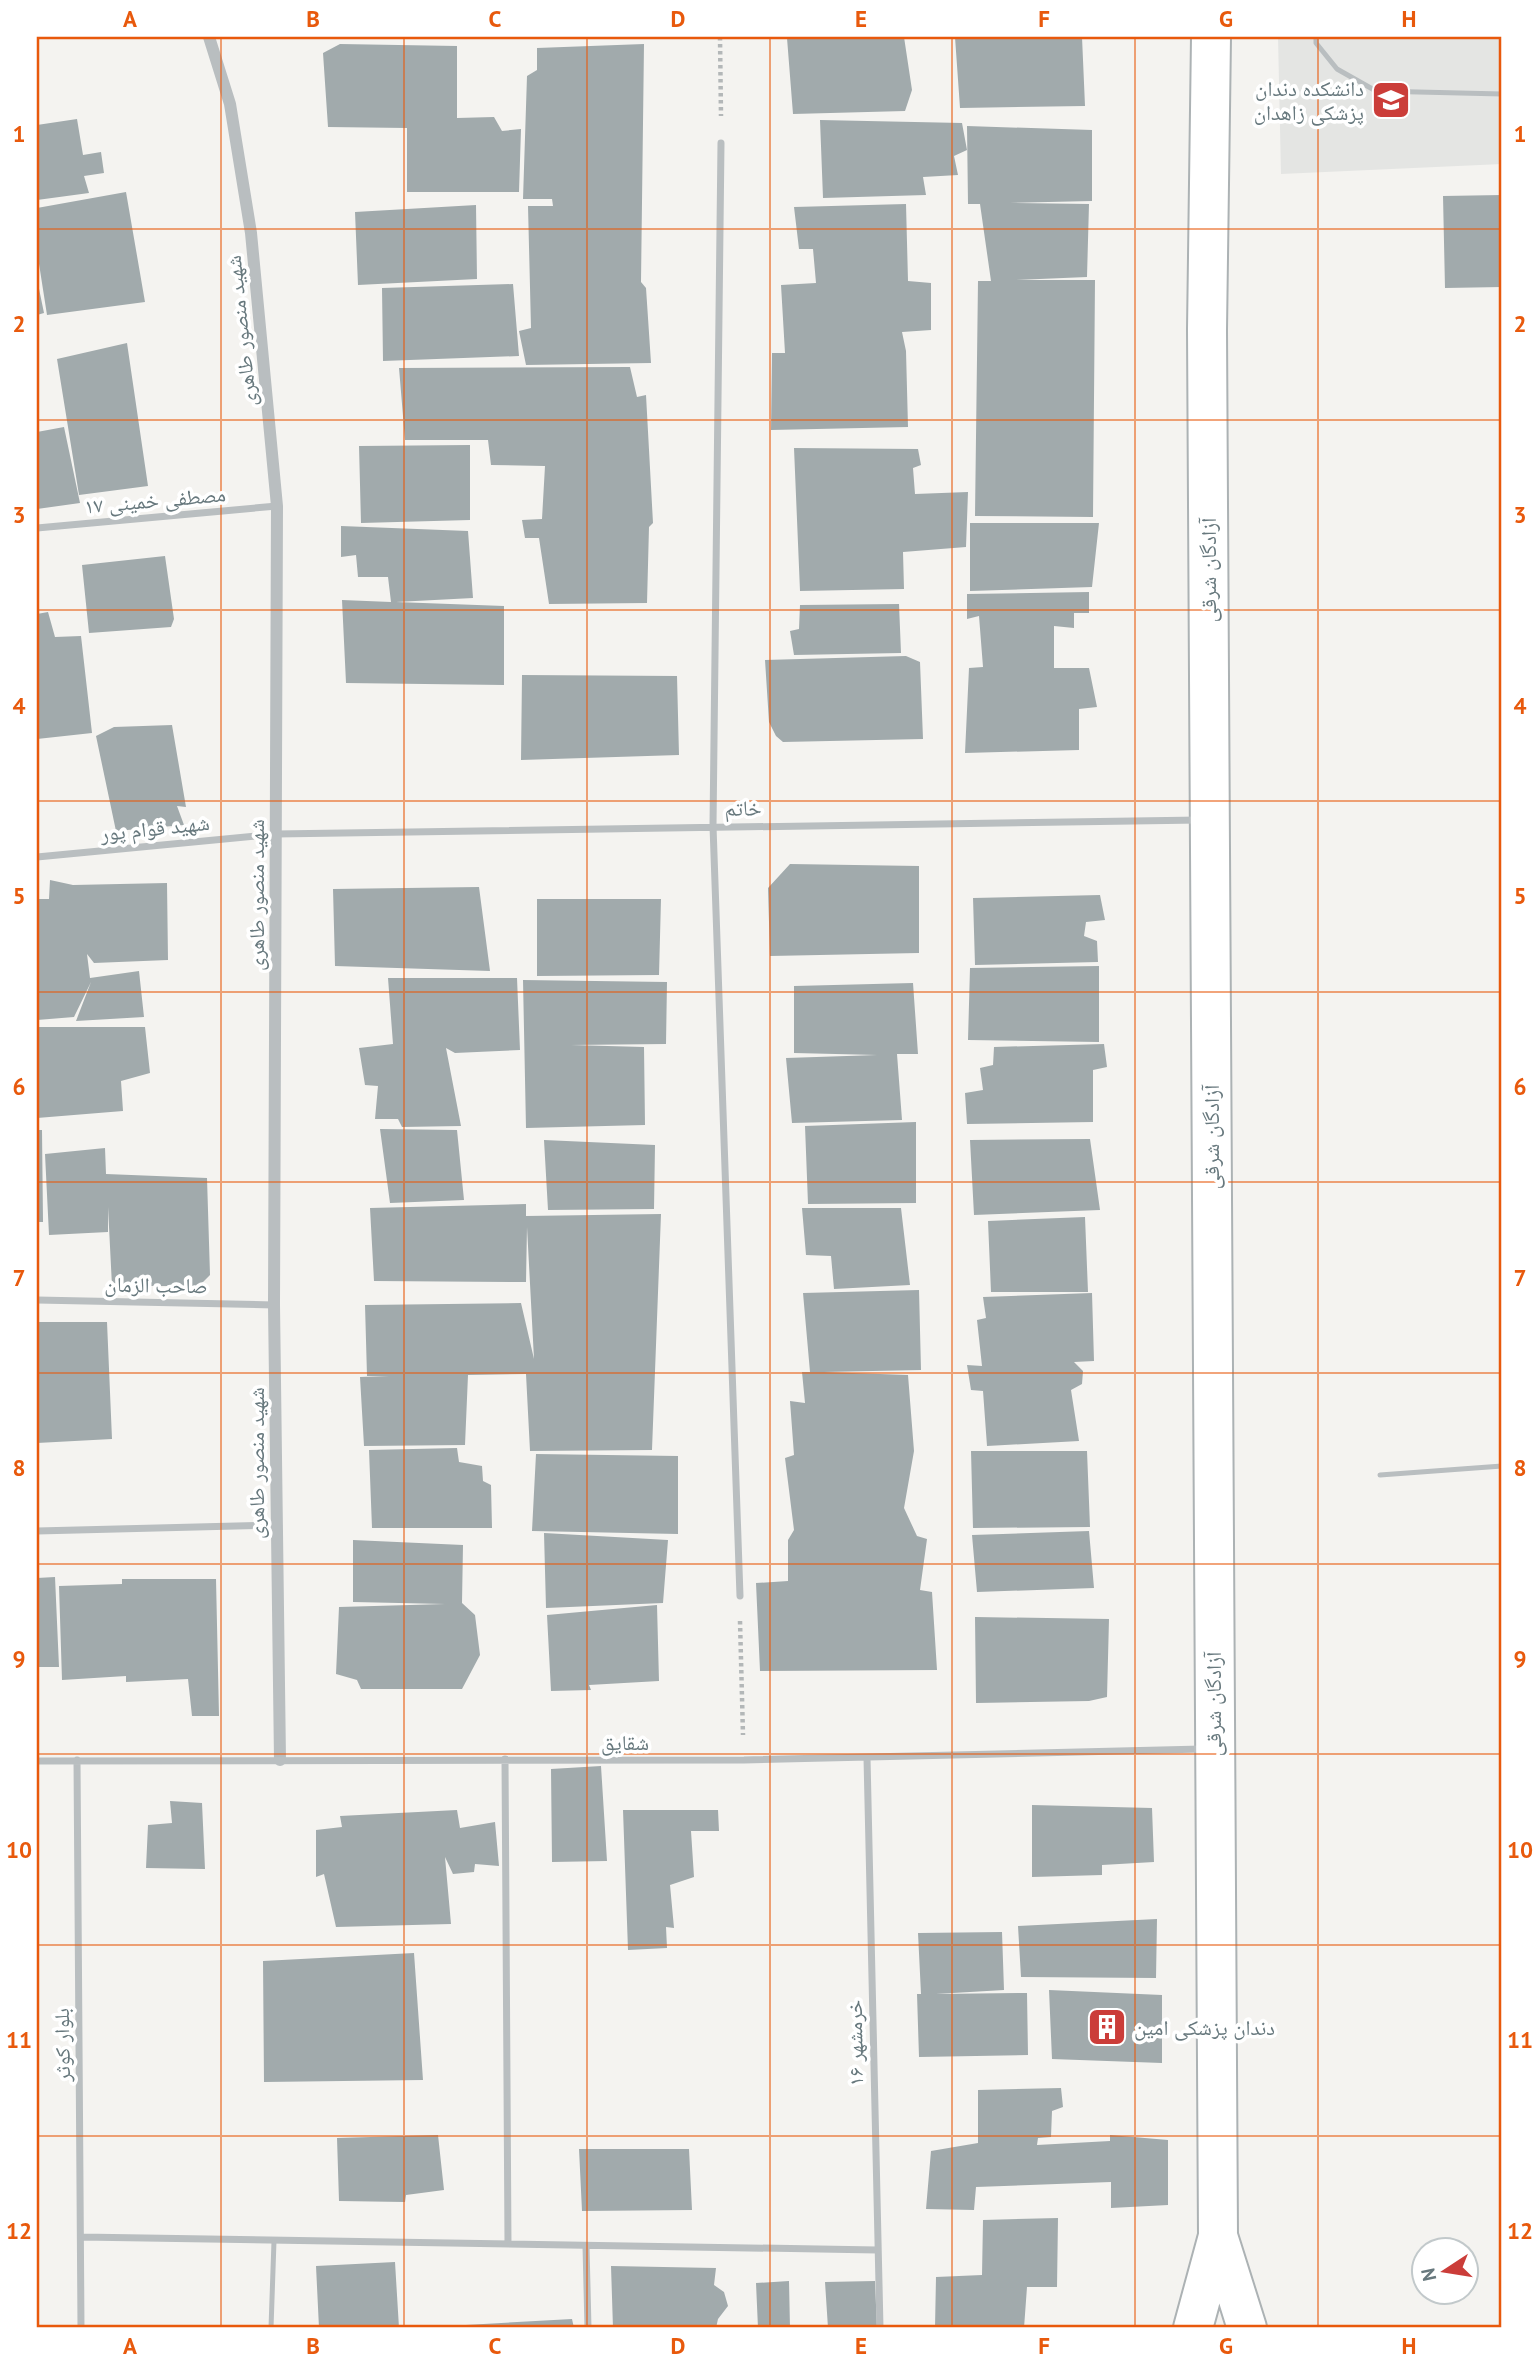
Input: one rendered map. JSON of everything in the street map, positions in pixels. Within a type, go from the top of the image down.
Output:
[{"type":"main road","name":"آزادگان شرقی","points":[[1211,37],[1207,330],[1218,2236]]},
{"type":"main road","points":[[1193,2328],[1218,2236]]},
{"type":"main road","points":[[1218,2236],[1247,2328]]},
{"type":"street","name":"شهید منصور طاهری","points":[[209,37],[230,104],[251,233],[277,506],[274,1305],[281,1760]]},
{"type":"street","points":[[721,143],[713,826],[740,1596]]},
{"type":"street","name":"مصطفی خمینی ۱۷","points":[[37,528],[277,506]]},
{"type":"street","name":"خاتم","points":[[276,834],[1210,820]]},
{"type":"street","name":"شهید قوام پور","points":[[37,857],[276,834]]},
{"type":"street","name":"صاحب الزمان","points":[[37,1300],[274,1305]]},
{"type":"street","points":[[37,1531],[276,1525]]},
{"type":"street","name":"شقایق","points":[[37,1761],[744,1760],[1214,1749]]},
{"type":"street","name":"خرمشهر ۱۶","points":[[867,1758],[880,2328]]},
{"type":"street","points":[[505,1759],[508,2245]]},
{"type":"street","name":"بلوار کوثر","points":[[76,1760],[81,2328]]},
{"type":"street","points":[[81,2237],[877,2250]]},
{"type":"street","points":[[586,2246],[588,2328]]},
{"type":"lane","points":[[1316,37],[1316,43],[1337,69],[1376,91],[1502,94]]},
{"type":"lane","points":[[1380,1475],[1502,1466]]},
{"type":"lane","points":[[271,2328],[274,2241]]},
{"type":"path","points":[[720,37],[721,143]]},
{"type":"path","points":[[740,1596],[744,1760]]},
{"type":"shaded area","name":"دانشکده دندان پزشکی زاهدان","points":[[1278,37],[1502,37],[1502,164],[1281,174]]},
{"type":"building","points":[[904,37],[912,90],[905,111],[793,114],[787,38]]},
{"type":"building","points":[[955,37],[1082,37],[1085,106],[960,108]]},
{"type":"building","points":[[340,44],[457,46],[457,118],[494,117],[502,131],[521,129],[519,192],[407,192],[407,128],[328,127],[323,53]]},
{"type":"building","points":[[644,44],[641,282],[646,288],[651,363],[526,365],[519,331],[531,328],[528,206],[553,206],[552,199],[523,199],[527,76],[537,70],[537,48]]},
{"type":"building","points":[[77,119],[83,155],[101,152],[104,173],[84,176],[89,193],[37,200],[37,125]]},
{"type":"building","points":[[820,120],[962,123],[967,150],[954,156],[958,175],[923,177],[926,195],[823,198]]},
{"type":"building","points":[[967,126],[1092,130],[1092,201],[1010,203],[1089,204],[1087,277],[1016,280],[1095,280],[1093,517],[975,516],[978,281],[991,281],[980,204],[968,204]]},
{"type":"building","points":[[126,192],[145,302],[47,315],[37,251],[37,208]]},
{"type":"building","points":[[1502,195],[1502,287],[1445,288],[1443,196]]},
{"type":"building","points":[[906,204],[908,281],[931,283],[931,330],[902,332],[906,351],[908,427],[771,430],[772,353],[785,353],[781,285],[816,283],[813,249],[799,249],[794,207]]},
{"type":"building","points":[[476,205],[477,279],[358,285],[355,212]]},
{"type":"building","points":[[37,279],[44,313],[37,315]]},
{"type":"building","points":[[513,284],[519,356],[383,361],[382,288]]},
{"type":"building","points":[[127,343],[148,486],[79,495],[57,359]]},
{"type":"building","points":[[630,367],[637,397],[646,395],[653,523],[649,527],[647,603],[549,604],[539,538],[525,538],[522,520],[542,519],[545,466],[491,465],[488,440],[405,440],[399,368]]},
{"type":"building","points":[[64,427],[80,503],[37,509],[37,432]]},
{"type":"building","points":[[470,445],[470,520],[361,523],[359,446]]},
{"type":"building","points":[[794,448],[918,449],[921,465],[913,468],[915,494],[968,492],[966,547],[903,552],[904,589],[800,591]]},
{"type":"building","points":[[970,523],[1099,523],[1092,587],[970,591]]},
{"type":"building","points":[[341,526],[468,531],[473,598],[396,602],[504,606],[504,685],[346,683],[342,600],[391,602],[388,577],[358,577],[356,555],[341,557]]},
{"type":"building","points":[[165,556],[174,619],[171,627],[89,633],[82,565]]},
{"type":"building","points":[[1089,592],[1089,613],[1074,613],[1074,628],[1054,626],[1054,668],[1089,668],[1097,707],[1079,709],[1079,750],[965,753],[969,668],[983,667],[979,616],[967,619],[967,594]]},
{"type":"building","points":[[899,604],[901,653],[794,655],[790,631],[799,629],[800,605]]},
{"type":"building","points":[[48,612],[55,637],[81,636],[92,733],[37,739],[37,614]]},
{"type":"building","points":[[906,656],[920,662],[923,739],[783,742],[776,736],[769,722],[765,660]]},
{"type":"building","points":[[522,675],[677,676],[679,755],[521,760]]},
{"type":"building","points":[[172,725],[186,807],[177,806],[184,825],[116,831],[96,736],[114,727]]},
{"type":"building","points":[[790,864],[919,866],[919,953],[770,956],[768,888]]},
{"type":"building","points":[[50,880],[73,885],[167,883],[168,960],[94,963],[87,954],[90,978],[139,971],[144,1017],[76,1021],[91,982],[74,1017],[37,1020],[37,899],[49,899]]},
{"type":"building","points":[[479,887],[490,971],[335,966],[333,889]]},
{"type":"building","points":[[1100,895],[1105,920],[1086,922],[1084,936],[1097,941],[1098,962],[975,965],[973,898]]},
{"type":"building","points":[[537,899],[661,899],[659,975],[537,976]]},
{"type":"building","points":[[1099,966],[1099,1042],[968,1040],[970,968]]},
{"type":"building","points":[[388,978],[517,978],[520,1050],[455,1053],[446,1048],[461,1126],[402,1127],[398,1119],[375,1119],[378,1086],[365,1085],[359,1048],[393,1044]]},
{"type":"building","points":[[523,980],[667,982],[666,1044],[571,1045],[644,1047],[645,1125],[526,1128]]},
{"type":"building","points":[[913,983],[918,1054],[897,1054],[902,1120],[792,1123],[786,1058],[877,1055],[794,1053],[794,986]]},
{"type":"building","points":[[37,1027],[145,1027],[150,1073],[121,1081],[123,1111],[37,1118]]},
{"type":"building","points":[[1104,1044],[1107,1067],[1093,1070],[1093,1122],[967,1124],[965,1093],[983,1090],[980,1068],[993,1065],[994,1047]]},
{"type":"building","points":[[916,1122],[916,1203],[808,1204],[805,1126]]},
{"type":"building","points":[[380,1129],[457,1130],[464,1200],[390,1203]]},
{"type":"building","points":[[37,1130],[42,1130],[43,1222],[37,1222]]},
{"type":"building","points":[[1090,1139],[1100,1210],[974,1215],[970,1140]]},
{"type":"building","points":[[544,1140],[655,1145],[654,1209],[548,1210]]},
{"type":"building","points":[[105,1148],[106,1174],[207,1178],[210,1275],[199,1286],[112,1286],[108,1207],[108,1232],[49,1235],[45,1154]]},
{"type":"building","points":[[526,1204],[526,1216],[661,1214],[652,1450],[530,1451],[526,1374],[468,1375],[465,1445],[364,1446],[360,1377],[389,1376],[367,1376],[365,1305],[521,1303],[534,1359],[527,1227],[526,1282],[374,1281],[370,1208]]},
{"type":"building","points":[[802,1208],[901,1208],[910,1285],[834,1289],[831,1256],[806,1255]]},
{"type":"building","points":[[1085,1217],[1088,1292],[991,1292],[988,1221]]},
{"type":"building","points":[[919,1290],[921,1370],[824,1372],[908,1375],[914,1451],[904,1508],[917,1536],[927,1539],[920,1590],[932,1592],[937,1670],[760,1671],[756,1583],[788,1581],[788,1540],[794,1530],[785,1458],[794,1455],[790,1401],[805,1403],[802,1372],[810,1372],[803,1293]]},
{"type":"building","points":[[1092,1293],[1094,1361],[1074,1362],[1083,1371],[1082,1384],[1071,1390],[1079,1441],[987,1446],[983,1391],[971,1390],[967,1365],[982,1366],[977,1320],[986,1318],[983,1297]]},
{"type":"building","points":[[37,1322],[107,1322],[112,1439],[37,1443]]},
{"type":"building","points":[[457,1448],[459,1462],[482,1466],[483,1481],[491,1485],[492,1528],[372,1528],[369,1450]]},
{"type":"building","points":[[971,1451],[1087,1451],[1090,1527],[973,1528]]},
{"type":"building","points":[[536,1454],[678,1456],[678,1534],[532,1531]]},
{"type":"building","points":[[1089,1531],[1094,1588],[977,1592],[972,1535]]},
{"type":"building","points":[[544,1533],[668,1540],[663,1603],[546,1608]]},
{"type":"building","points":[[353,1540],[463,1545],[462,1603],[475,1615],[480,1655],[462,1689],[361,1689],[357,1680],[336,1674],[339,1607],[445,1604],[353,1602]]},
{"type":"building","points":[[55,1577],[59,1667],[37,1667],[37,1578]]},
{"type":"building","points":[[122,1579],[216,1579],[219,1716],[192,1716],[188,1679],[126,1682],[126,1676],[62,1680],[59,1586],[122,1584]]},
{"type":"building","points":[[657,1605],[659,1681],[589,1685],[591,1690],[551,1691],[547,1615]]},
{"type":"building","points":[[975,1617],[1109,1619],[1107,1697],[1089,1701],[976,1703]]},
{"type":"building","points":[[601,1766],[607,1861],[552,1862],[551,1769]]},
{"type":"building","points":[[170,1801],[202,1803],[205,1869],[146,1868],[148,1825],[172,1823]]},
{"type":"building","points":[[1032,1805],[1152,1808],[1154,1862],[1102,1865],[1102,1875],[1032,1877]]},
{"type":"building","points":[[457,1810],[460,1828],[495,1822],[499,1866],[475,1864],[474,1872],[453,1874],[445,1857],[451,1924],[336,1927],[324,1874],[316,1877],[316,1830],[342,1827],[340,1816]]},
{"type":"building","points":[[623,1810],[718,1810],[719,1831],[691,1831],[694,1877],[670,1885],[674,1928],[666,1927],[667,1948],[628,1950]]},
{"type":"building","points":[[1157,1919],[1156,1978],[1021,1977],[1018,1926]]},
{"type":"building","points":[[1002,1932],[1004,1990],[936,1994],[1027,1993],[1028,2055],[919,2057],[917,1994],[921,1994],[918,1933]]},
{"type":"building","points":[[414,1953],[423,2080],[264,2082],[263,1961]]},
{"type":"building","name":"دندان پزشکی امین","points":[[1049,1990],[1162,1995],[1162,2063],[1052,2059]]},
{"type":"building","points":[[1061,2088],[1063,2107],[1052,2111],[1051,2137],[1038,2138],[1037,2145],[1110,2141],[1110,2135],[1168,2140],[1168,2205],[1111,2208],[1111,2182],[976,2187],[974,2210],[926,2209],[931,2151],[978,2143],[978,2090]]},
{"type":"building","points":[[438,2135],[444,2190],[406,2195],[405,2202],[339,2201],[337,2138]]},
{"type":"building","points":[[579,2149],[689,2149],[692,2210],[582,2211]]},
{"type":"building","points":[[1058,2218],[1057,2287],[1027,2287],[1024,2328],[935,2328],[936,2277],[982,2275],[983,2220]]},
{"type":"building","points":[[395,2262],[399,2328],[319,2328],[316,2266]]},
{"type":"building","points":[[611,2266],[716,2268],[714,2285],[724,2292],[728,2306],[718,2319],[716,2328],[613,2328]]},
{"type":"building","points":[[789,2281],[790,2328],[758,2328],[756,2283]]},
{"type":"building","points":[[875,2281],[877,2328],[828,2328],[825,2282]]},
{"type":"building","points":[[572,2319],[574,2328],[448,2328],[448,2326]]},
{"type":"place","name":"دانشکده دندان پزشکی زاهدان","points":[[1391,100]]},
{"type":"place","name":"دندان پزشکی امین","points":[[1107,2027]]}]
